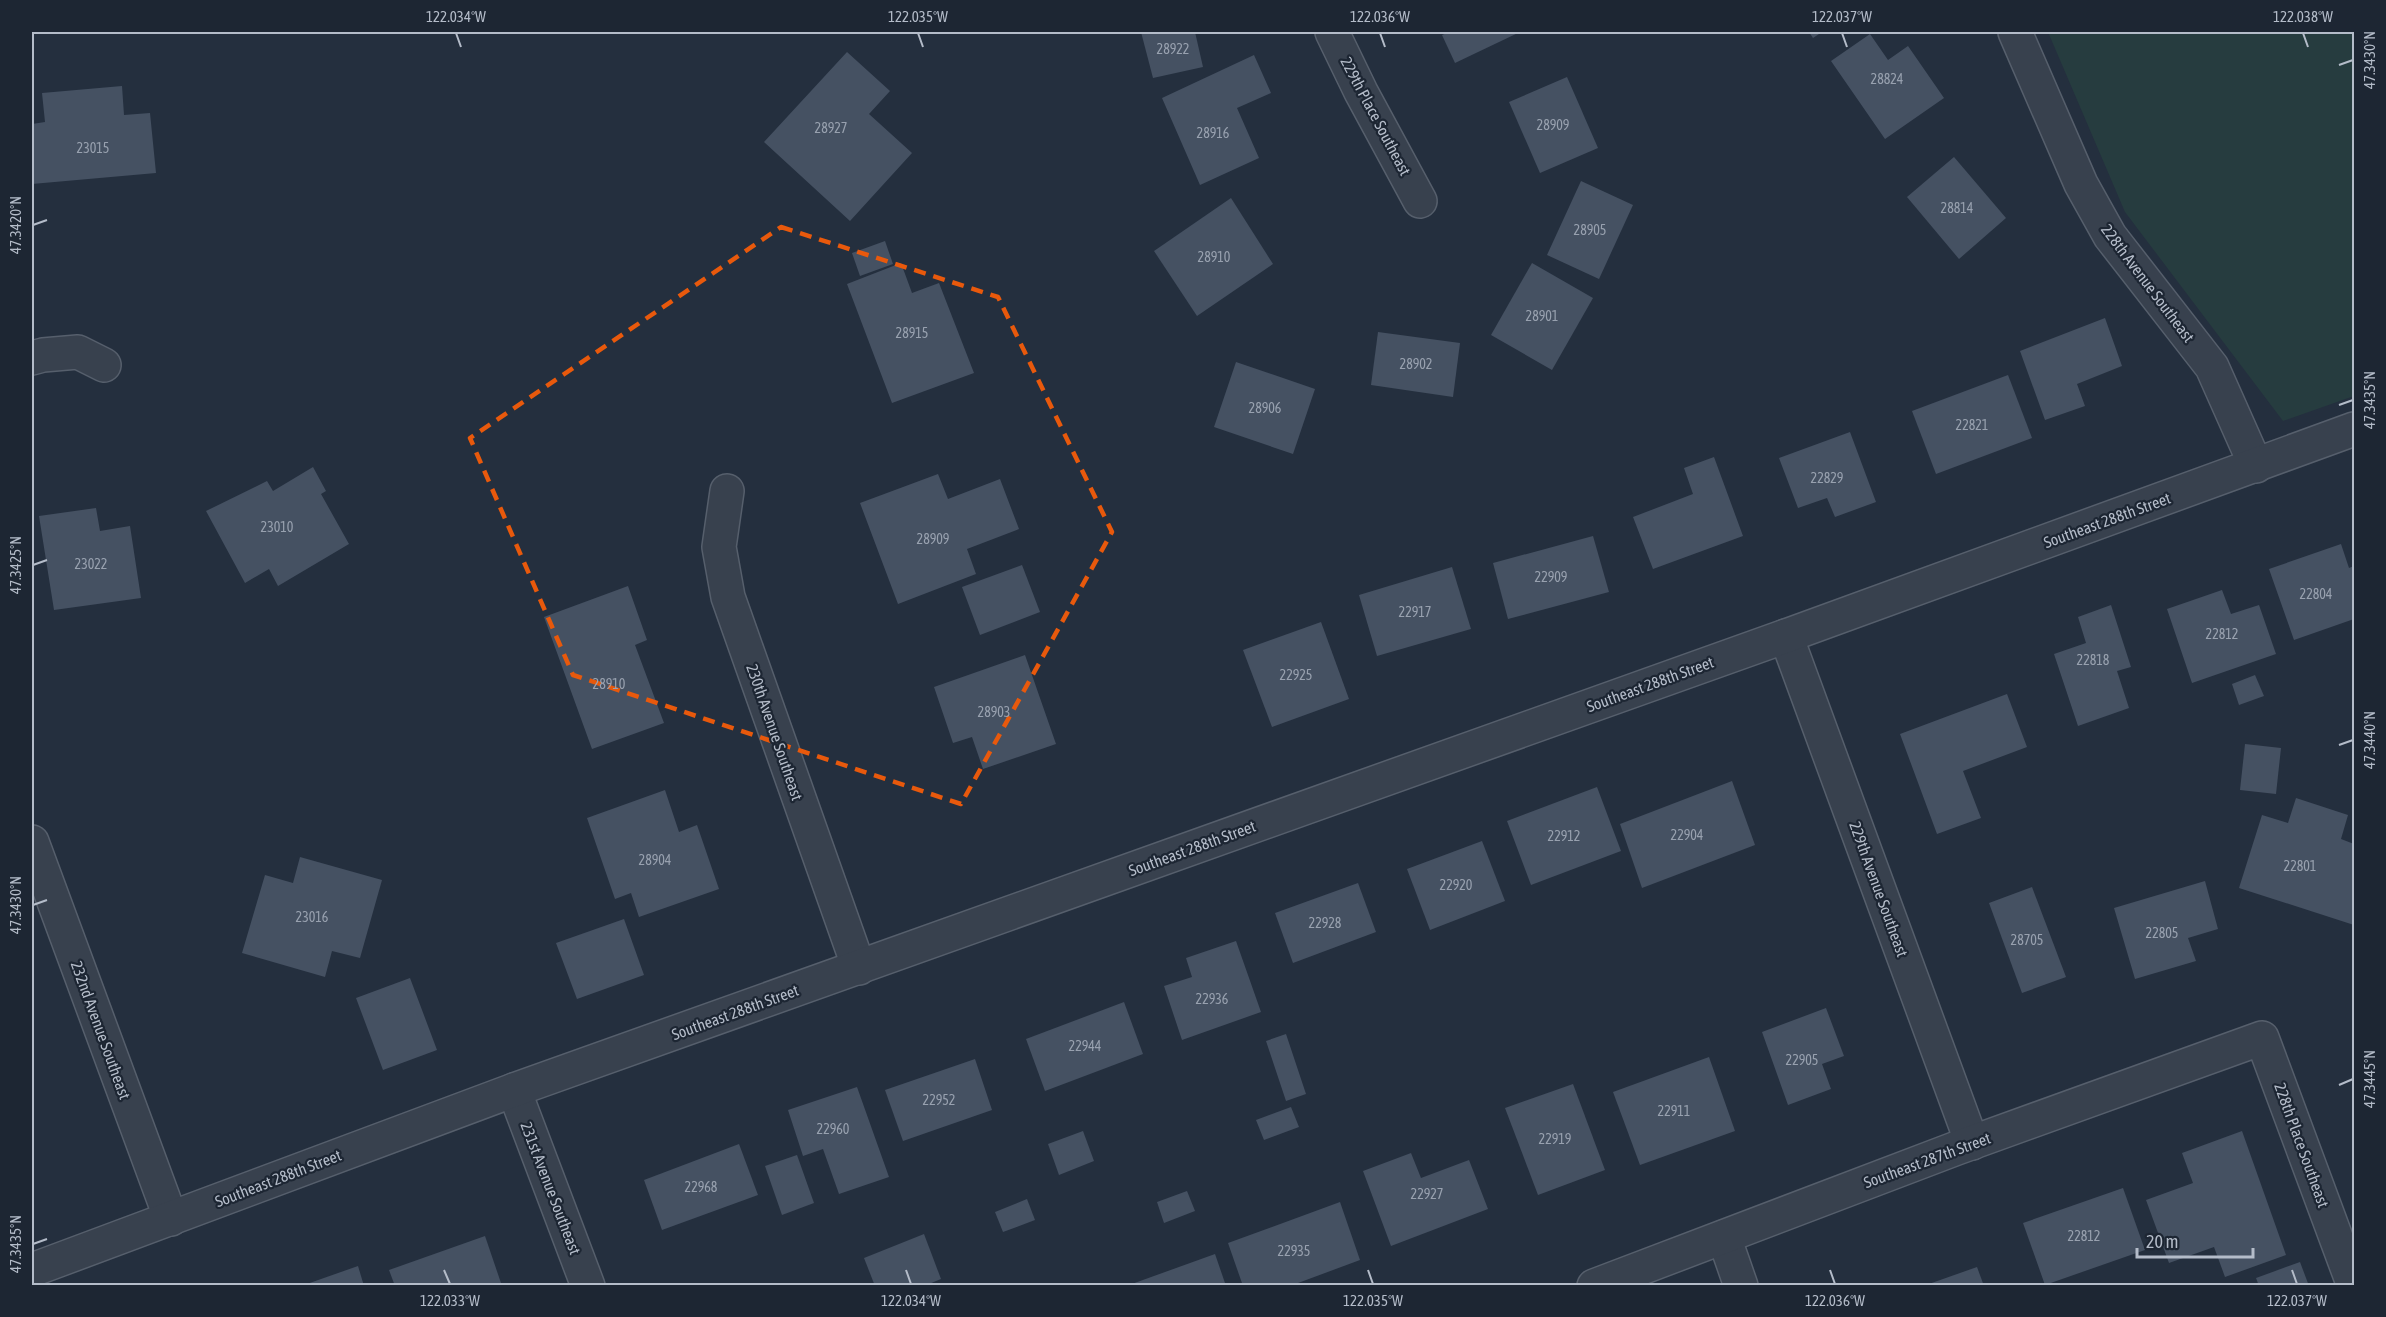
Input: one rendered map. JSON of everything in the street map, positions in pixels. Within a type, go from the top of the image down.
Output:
[{"type":"street","name":"229th Place Southeast","points":[[1332,32],[1360,92],[1420,201]]},
{"type":"street","name":"228th Avenue Southeast","points":[[2016,32],[2081,184],[2110,236],[2212,367],[2256,466]]},
{"type":"street","points":[[32,358],[78,352],[104,365]]},
{"type":"street","name":"Southeast 288th Street","points":[[32,1270],[514,1090],[1786,636],[2355,429]]},
{"type":"street","name":"230th Avenue Southeast","points":[[727,491],[719,547],[728,597],[859,968]]},
{"type":"street","name":"229th Avenue Southeast","points":[[1786,636],[1972,1143]]},
{"type":"street","name":"232nd Avenue Southeast","points":[[32,842],[171,1219]]},
{"type":"street","name":"Southeast 287th Street","points":[[1594,1286],[1972,1143],[2262,1038]]},
{"type":"street","name":"228th Place Southeast","points":[[2262,1038],[2354,1286]]},
{"type":"street","name":"231st Avenue Southeast","points":[[514,1090],[588,1286]]},
{"type":"street","points":[[1724,1237],[1741,1286]]},
{"type":"highlighted area","points":[[781,227],[998,297],[1112,532],[961,804],[573,675],[470,438]]},
{"type":"green space","points":[[2048,32],[2354,32],[2354,396],[2283,421],[2125,212]]},
{"type":"building","points":[[1141,32],[1195,32],[1203,67],[1153,78]]},
{"type":"building","points":[[1449,32],[1520,32],[1455,63],[1442,35]]},
{"type":"building","points":[[1809,32],[1822,32],[1813,38]]},
{"type":"building","points":[[1870,34],[1888,60],[1908,46],[1944,98],[1885,139],[1831,61]]},
{"type":"building","points":[[847,52],[890,91],[869,114],[912,153],[850,221],[764,142]]},
{"type":"building","points":[[1254,55],[1271,93],[1237,108],[1259,158],[1200,185],[1162,98]]},
{"type":"building","points":[[1567,77],[1598,148],[1540,173],[1509,102]]},
{"type":"building","points":[[122,86],[124,115],[150,113],[156,173],[32,184],[32,124],[45,122],[42,93]]},
{"type":"building","points":[[1954,157],[2006,218],[1959,259],[1907,197]]},
{"type":"building","points":[[1581,181],[1633,205],[1599,279],[1547,255]]},
{"type":"building","points":[[1231,198],[1273,264],[1197,316],[1154,251]]},
{"type":"building","points":[[885,241],[893,264],[860,276],[852,253]]},
{"type":"building","points":[[901,263],[912,293],[939,283],[974,373],[892,403],[847,284]]},
{"type":"building","points":[[1532,263],[1593,298],[1552,370],[1491,335]]},
{"type":"building","points":[[2105,318],[2122,366],[2077,384],[2085,406],[2045,420],[2020,351]]},
{"type":"building","points":[[1378,332],[1460,343],[1453,397],[1371,385]]},
{"type":"building","points":[[1236,362],[1315,389],[1293,454],[1214,427]]},
{"type":"building","points":[[2008,375],[2032,438],[1936,474],[1912,411]]},
{"type":"building","points":[[1850,432],[1876,502],[1835,517],[1827,498],[1798,508],[1779,458]]},
{"type":"building","points":[[1714,457],[1743,536],[1653,569],[1633,517],[1693,494],[1684,468]]},
{"type":"building","points":[[313,467],[326,491],[321,494],[349,544],[278,586],[269,569],[245,583],[206,511],[267,481],[273,491]]},
{"type":"building","points":[[938,474],[948,499],[1000,479],[1019,529],[967,549],[976,574],[898,604],[860,503]]},
{"type":"building","points":[[96,508],[100,531],[130,526],[141,598],[54,610],[39,516]]},
{"type":"building","points":[[1593,536],[1609,592],[1508,619],[1493,563]]},
{"type":"building","points":[[2341,544],[2349,568],[2354,566],[2354,619],[2294,640],[2269,569]]},
{"type":"building","points":[[1022,565],[1040,612],[980,635],[962,587]]},
{"type":"building","points":[[1452,567],[1471,629],[1377,656],[1359,595]]},
{"type":"building","points":[[628,586],[647,640],[635,645],[664,723],[592,749],[544,617]]},
{"type":"building","points":[[2222,590],[2231,614],[2259,605],[2276,654],[2192,683],[2167,609]]},
{"type":"building","points":[[2111,605],[2131,667],[2117,671],[2129,708],[2078,726],[2054,654],[2086,643],[2078,617]]},
{"type":"building","points":[[1321,622],[1349,699],[1272,727],[1243,650]]},
{"type":"building","points":[[1025,655],[1056,744],[983,769],[972,737],[953,743],[934,687]]},
{"type":"building","points":[[2255,675],[2264,696],[2239,705],[2232,684]]},
{"type":"building","points":[[2007,694],[2027,747],[1963,771],[1981,818],[1937,834],[1900,734]]},
{"type":"building","points":[[2245,744],[2281,748],[2276,794],[2240,790]]},
{"type":"building","points":[[1732,781],[1755,845],[1642,888],[1620,824]]},
{"type":"building","points":[[1597,787],[1621,851],[1531,885],[1507,821]]},
{"type":"building","points":[[665,790],[679,832],[697,825],[719,889],[639,917],[631,893],[615,899],[587,818]]},
{"type":"building","points":[[2296,798],[2348,815],[2341,839],[2354,844],[2354,925],[2239,888],[2262,815],[2288,823]]},
{"type":"building","points":[[1482,841],[1505,901],[1430,930],[1407,869]]},
{"type":"building","points":[[300,857],[382,880],[360,958],[332,951],[325,977],[242,953],[265,875],[293,883]]},
{"type":"building","points":[[2205,881],[2218,929],[2188,938],[2196,961],[2135,979],[2114,908]]},
{"type":"building","points":[[1358,883],[1376,932],[1293,963],[1275,913]]},
{"type":"building","points":[[2032,887],[2066,977],[2022,993],[1989,903]]},
{"type":"building","points":[[624,919],[644,975],[577,999],[556,943]]},
{"type":"building","points":[[1236,941],[1261,1012],[1182,1040],[1164,986],[1192,977],[1186,958]]},
{"type":"building","points":[[410,978],[437,1050],[383,1070],[356,998]]},
{"type":"building","points":[[1124,1002],[1143,1054],[1045,1091],[1026,1039]]},
{"type":"building","points":[[1826,1008],[1844,1056],[1822,1064],[1831,1089],[1788,1105],[1762,1032]]},
{"type":"building","points":[[1286,1034],[1306,1094],[1286,1101],[1266,1041]]},
{"type":"building","points":[[1709,1057],[1735,1131],[1640,1165],[1613,1092]]},
{"type":"building","points":[[975,1059],[992,1110],[903,1141],[885,1090]]},
{"type":"building","points":[[1573,1084],[1605,1170],[1538,1195],[1505,1108]]},
{"type":"building","points":[[857,1087],[889,1177],[839,1194],[823,1149],[803,1156],[788,1110]]},
{"type":"building","points":[[1291,1107],[1299,1127],[1264,1140],[1256,1120]]},
{"type":"building","points":[[1083,1131],[1094,1161],[1059,1175],[1048,1144]]},
{"type":"building","points":[[2242,1131],[2286,1255],[2225,1277],[2214,1247],[2169,1263],[2146,1200],[2193,1183],[2182,1153]]},
{"type":"building","points":[[739,1144],[758,1195],[662,1230],[644,1180]]},
{"type":"building","points":[[1411,1153],[1421,1178],[1469,1160],[1488,1209],[1391,1246],[1363,1171]]},
{"type":"building","points":[[797,1155],[814,1203],[782,1215],[765,1166]]},
{"type":"building","points":[[2123,1188],[2145,1250],[2045,1285],[2023,1223]]},
{"type":"building","points":[[1187,1191],[1195,1211],[1164,1223],[1157,1202]]},
{"type":"building","points":[[1027,1199],[1035,1220],[1003,1232],[995,1212]]},
{"type":"building","points":[[1340,1202],[1360,1260],[1290,1286],[1243,1286],[1228,1243]]},
{"type":"building","points":[[924,1234],[941,1279],[924,1286],[875,1286],[864,1258]]},
{"type":"building","points":[[485,1236],[502,1286],[395,1286],[389,1270]]},
{"type":"building","points":[[1215,1254],[1226,1286],[1129,1286],[1129,1285]]},
{"type":"building","points":[[2300,1262],[2309,1286],[2259,1286],[2256,1278]]},
{"type":"building","points":[[358,1266],[364,1286],[304,1286],[304,1285]]},
{"type":"building","points":[[1977,1267],[1984,1286],[1926,1286],[1926,1285]]}]
